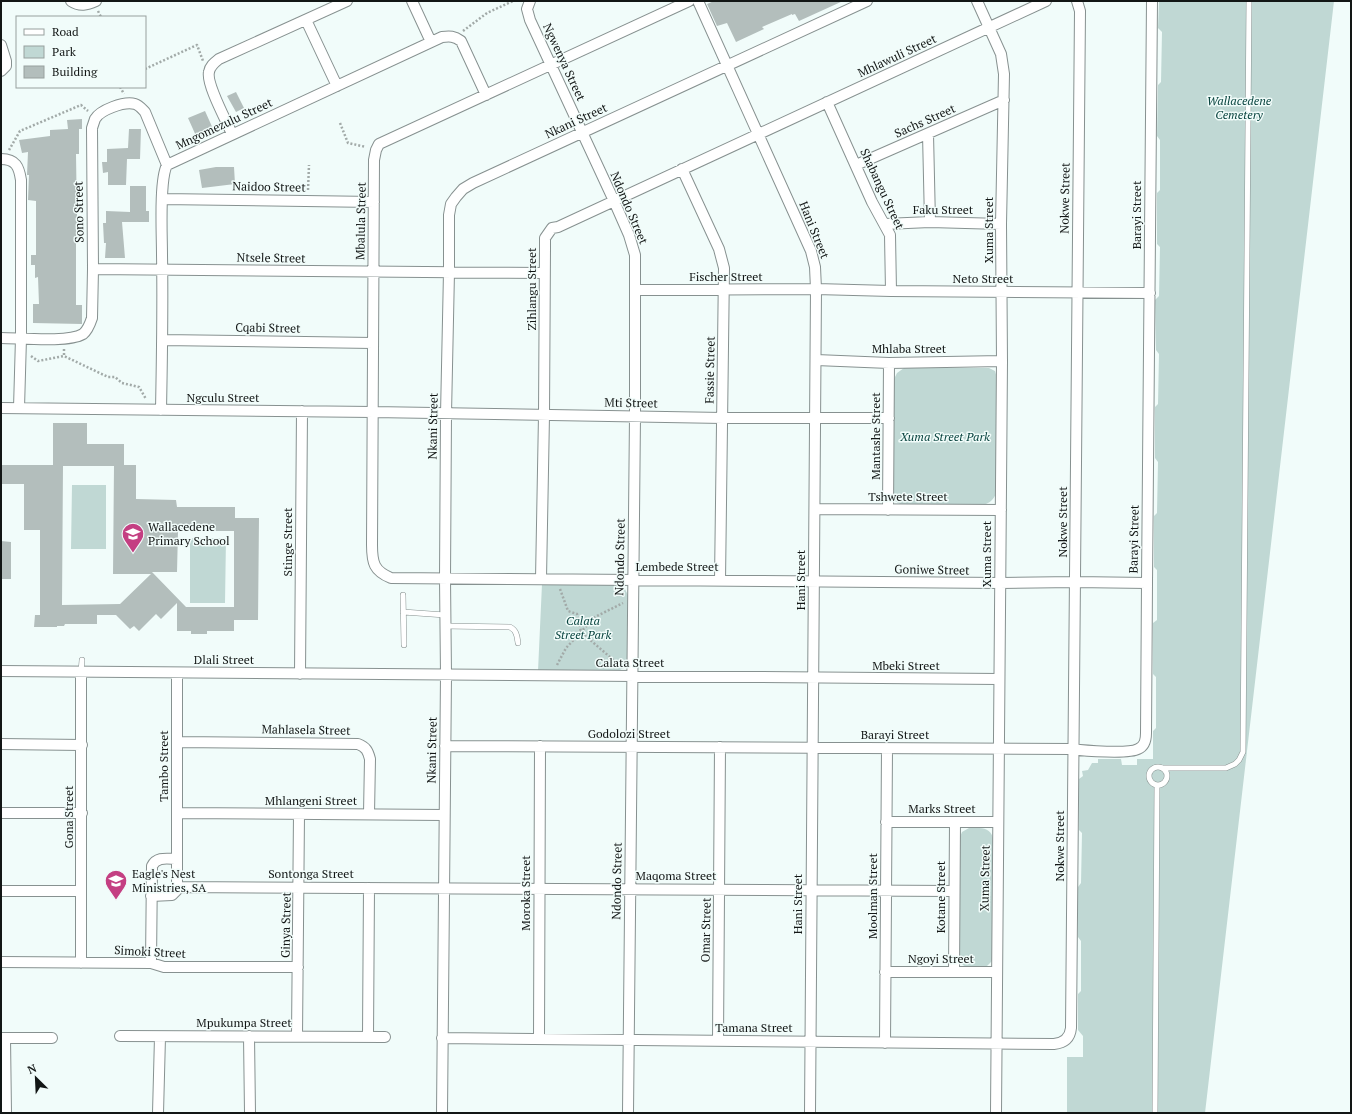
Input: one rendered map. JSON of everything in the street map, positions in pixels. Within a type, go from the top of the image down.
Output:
[{"type":"street","points":[[71,1],[80,5],[85,5],[96,1]]},
{"type":"street","points":[[232,134],[209,82],[208,76],[211,67],[219,59],[346,1]]},
{"type":"street","points":[[412,1],[431,42]]},
{"type":"street","name":"Ngwenya Street","points":[[530,1],[527,10],[530,20],[582,132]]},
{"type":"street","points":[[376,150],[380,144],[689,1]]},
{"type":"street","name":"Hani Street","points":[[698,1],[811,251],[815,267],[816,360],[810,1113]]},
{"type":"street","name":"Nkani Street","points":[[442,1113],[446,675],[446,414],[449,215],[451,204],[463,189],[473,182],[867,1]]},
{"type":"street","name":"Xuma Street","points":[[977,1],[997,43],[1004,64],[1001,224],[1002,362],[996,1113]]},
{"type":"street","name":"Mhlawuli Street","points":[[758,134],[1046,1]]},
{"type":"street","name":"Nokwe Street","points":[[1065,1041],[1071,1028],[1080,12],[1077,1]]},
{"type":"street","name":"Barayi Street","points":[[813,748],[1073,749],[1086,751],[1130,751],[1140,748],[1145,742],[1152,1]]},
{"type":"street","points":[[306,20],[337,86]]},
{"type":"street","name":"Mngomezulu Street","points":[[161,410],[162,199],[163,175],[167,164],[442,37],[454,37]]},
{"type":"street","points":[[454,37],[461,41],[486,95]]},
{"type":"street","points":[[1,45],[6,61],[6,66],[1,71]]},
{"type":"street","name":"Sachs Street","points":[[856,165],[1004,100]]},
{"type":"street","name":"Shabangu Street","points":[[827,102],[872,202],[890,235],[892,292]]},
{"type":"street","points":[[95,118],[102,113],[122,104],[136,104],[141,107],[145,112],[167,164]]},
{"type":"street","name":"Sono Street","points":[[1,338],[21,343],[65,339],[82,334],[90,323],[92,318],[93,269],[92,128],[95,118]]},
{"type":"street","name":"Ndondo Street","points":[[582,132],[614,201],[633,245],[635,254],[635,416],[628,1113]]},
{"type":"street","name":"Zihlangu Street","points":[[541,579],[545,238],[552,228],[558,227],[758,134]]},
{"type":"street","points":[[928,134],[930,222]]},
{"type":"street","name":"Mbalula Street","points":[[376,150],[374,160],[372,558],[374,564],[382,574],[391,578],[445,579]]},
{"type":"street","points":[[2,159],[10,160],[16,165],[20,171],[21,180],[21,343],[19,408]]},
{"type":"street","name":"Fassie Street","points":[[682,169],[720,249],[724,268],[720,581]]},
{"type":"street","name":"Naidoo Street","points":[[162,199],[374,202]]},
{"type":"street","name":"Faku Street","points":[[885,224],[930,222],[1001,224]]},
{"type":"street","name":"Ntsele Street","points":[[93,269],[544,273]]},
{"type":"street","name":"Neto Street","points":[[816,289],[892,292],[1150,292]]},
{"type":"street","name":"Fischer Street","points":[[635,290],[816,289]]},
{"type":"street","name":"Cqabi Street","points":[[162,340],[373,343]]},
{"type":"street","name":"Mhlaba Street","points":[[816,360],[890,362],[1002,362]]},
{"type":"street","name":"Mantashe Street","points":[[888,510],[890,362]]},
{"type":"street","name":"Ngculu Street","points":[[1,408],[446,414]]},
{"type":"street","name":"Stinge Street","points":[[300,674],[302,411]]},
{"type":"street","name":"Mti Street","points":[[446,414],[723,418],[889,418]]},
{"type":"street","name":"Tshwete Street","points":[[815,509],[1001,510]]},
{"type":"street","name":"Lembede Street","points":[[445,579],[814,582]]},
{"type":"street","name":"Goniwe Street","points":[[814,582],[1146,583]]},
{"type":"street","name":"Dlali Street","points":[[1,671],[446,675]]},
{"type":"street","name":"Gona Street","points":[[81,672],[81,963]]},
{"type":"street","name":"Tambo Street","points":[[177,673],[177,887]]},
{"type":"street","name":"Calata Street","points":[[446,675],[813,678]]},
{"type":"street","name":"Mbeki Street","points":[[813,678],[1000,679]]},
{"type":"street","name":"Mahlasela Street","points":[[177,742],[358,744],[364,746],[370,759],[369,814]]},
{"type":"street","points":[[1,744],[82,745]]},
{"type":"street","name":"Godolozi Street","points":[[445,746],[813,748]]},
{"type":"street","name":"Moroka Street","points":[[539,1039],[540,746]]},
{"type":"street","name":"Omar Street","points":[[718,1041],[720,747]]},
{"type":"street","name":"Moolman Street","points":[[885,1043],[886,748]]},
{"type":"street","points":[[1,813],[82,813]]},
{"type":"street","name":"Mhlangeni Street","points":[[177,813],[444,815]]},
{"type":"street","name":"Ginya Street","points":[[297,1036],[299,814]]},
{"type":"street","name":"Marks Street","points":[[886,822],[998,822]]},
{"type":"street","name":"Kotane Street","points":[[954,972],[955,822]]},
{"type":"street","points":[[151,963],[151,868],[153,864],[160,859],[177,859]]},
{"type":"street","points":[[151,896],[172,895],[177,887]]},
{"type":"street","name":"Sontonga Street","points":[[177,887],[444,888]]},
{"type":"street","points":[[368,1036],[369,888]]},
{"type":"street","name":"Maqoma Street","points":[[444,888],[954,891]]},
{"type":"street","points":[[1,891],[81,892]]},
{"type":"street","name":"Simoki Street","points":[[1,962],[151,963],[164,967],[298,967]]},
{"type":"street","name":"Ngoyi Street","points":[[886,972],[997,972]]},
{"type":"street","name":"Mpukumpa Street","points":[[120,1036],[385,1036]]},
{"type":"street","points":[[249,1036],[250,1113]]},
{"type":"street","points":[[158,1113],[160,1037]]},
{"type":"street","points":[[6,1113],[3,1038],[52,1038]]},
{"type":"street","name":"Tamana Street","points":[[442,1038],[996,1044],[1054,1044],[1065,1041]]},
{"type":"lane","points":[[1163,768],[1166,772],[1166,781],[1162,785],[1157,786],[1152,784],[1148,775],[1150,770],[1154,767],[1226,768],[1235,764],[1243,752],[1249,1]]},
{"type":"lane","points":[[403,595],[404,645]]},
{"type":"lane","points":[[403,612],[445,615]]},
{"type":"lane","points":[[445,626],[510,627],[514,629],[517,635],[518,644]]},
{"type":"lane","points":[[81,672],[82,660]]},
{"type":"lane","points":[[1155,1113],[1157,786]]},
{"type":"path","points":[[454,37],[487,14],[513,1]]},
{"type":"path","points":[[146,69],[197,45],[208,76]]},
{"type":"path","points":[[2,159],[20,131],[81,106],[95,118]]},
{"type":"path","points":[[340,123],[348,142],[376,150]]},
{"type":"path","points":[[307,201],[309,165]]},
{"type":"path","points":[[64,356],[65,339]]},
{"type":"path","points":[[21,343],[38,361],[64,356],[108,377],[115,377],[122,383],[139,387],[149,404],[146,410]]},
{"type":"path","points":[[557,580],[568,611],[577,614],[581,632],[632,676]]},
{"type":"path","points":[[551,676],[566,648],[595,617],[633,597]]},
{"type":"green space","name":"Wallacedene Cemetery","points":[[1159,1],[1334,1],[1205,1113],[1067,1113],[1067,1057],[1083,1057],[1083,1036],[1078,1030],[1078,994],[1081,991],[1081,941],[1078,937],[1078,887],[1081,883],[1082,833],[1079,830],[1079,779],[1083,776],[1082,771],[1088,770],[1092,763],[1098,763],[1098,759],[1121,759],[1122,765],[1137,765],[1137,759],[1153,759],[1153,731],[1156,728],[1156,677],[1153,674],[1153,623],[1157,620],[1157,570],[1154,567],[1154,516],[1157,513],[1158,462],[1155,458],[1155,407],[1158,404],[1159,354],[1156,350],[1155,300],[1159,296],[1160,247],[1157,244],[1157,193],[1160,190],[1160,140],[1157,136],[1158,85],[1161,82],[1162,32],[1158,28]]},
{"type":"green space","name":"Xuma Street Park","points":[[904,368],[989,368],[995,371],[997,378],[996,494],[989,502],[983,505],[900,504],[893,498],[894,379],[897,373]]},
{"type":"green space","points":[[72,485],[106,485],[106,549],[71,549]]},
{"type":"green space","points":[[190,538],[226,538],[225,603],[190,603]]},
{"type":"green space","name":"Calata Street Park","points":[[542,584],[616,584],[625,589],[628,595],[627,663],[624,668],[617,671],[538,671]]},
{"type":"green space","points":[[969,828],[984,828],[992,834],[993,838],[993,960],[986,967],[975,968],[964,966],[959,960],[959,839],[962,832]]},
{"type":"building","points":[[714,1],[843,1],[799,21],[795,14],[792,14],[762,27],[764,29],[736,42],[727,23],[717,26],[707,4]]},
{"type":"building","points":[[236,92],[244,108],[236,112],[227,96]]},
{"type":"building","points":[[205,111],[214,131],[197,138],[188,118]]},
{"type":"building","points":[[82,119],[82,129],[79,129],[79,154],[76,154],[77,220],[79,220],[78,230],[76,230],[76,305],[82,305],[82,324],[33,323],[33,304],[39,304],[38,277],[35,278],[35,265],[31,265],[31,255],[36,255],[36,201],[28,200],[28,152],[22,153],[19,140],[50,136],[50,130],[68,129],[67,120]]},
{"type":"building","points":[[129,129],[141,129],[140,159],[127,159],[126,185],[108,185],[108,172],[103,173],[102,162],[107,162],[107,149],[128,148]]},
{"type":"building","points":[[216,167],[234,167],[235,184],[202,188],[199,170]]},
{"type":"building","points":[[130,186],[146,186],[146,211],[149,211],[149,222],[122,222],[125,258],[105,258],[106,243],[104,243],[103,223],[106,223],[106,211],[130,212]]},
{"type":"building","points":[[53,423],[87,423],[87,444],[124,444],[124,465],[136,465],[136,499],[176,500],[177,507],[235,507],[235,518],[259,518],[258,620],[234,620],[234,631],[207,631],[207,634],[191,634],[191,631],[177,631],[177,603],[161,619],[156,614],[139,631],[134,626],[130,629],[116,615],[97,615],[97,624],[65,624],[64,626],[57,627],[34,627],[35,615],[40,615],[40,530],[24,530],[24,484],[1,484],[1,465],[53,465]],"holes":[[[63,466],[114,466],[113,574],[151,574],[120,604],[62,605]],[[178,531],[234,531],[234,607],[186,607],[152,572],[177,572]]]},
{"type":"building","points":[[1,541],[11,542],[11,579],[1,579]]},
{"type":"place","name":"Wallacedene Primary School","points":[[133,554]]},
{"type":"place","name":"Eagle's Nest Ministries, SA","points":[[116,900]]}]
